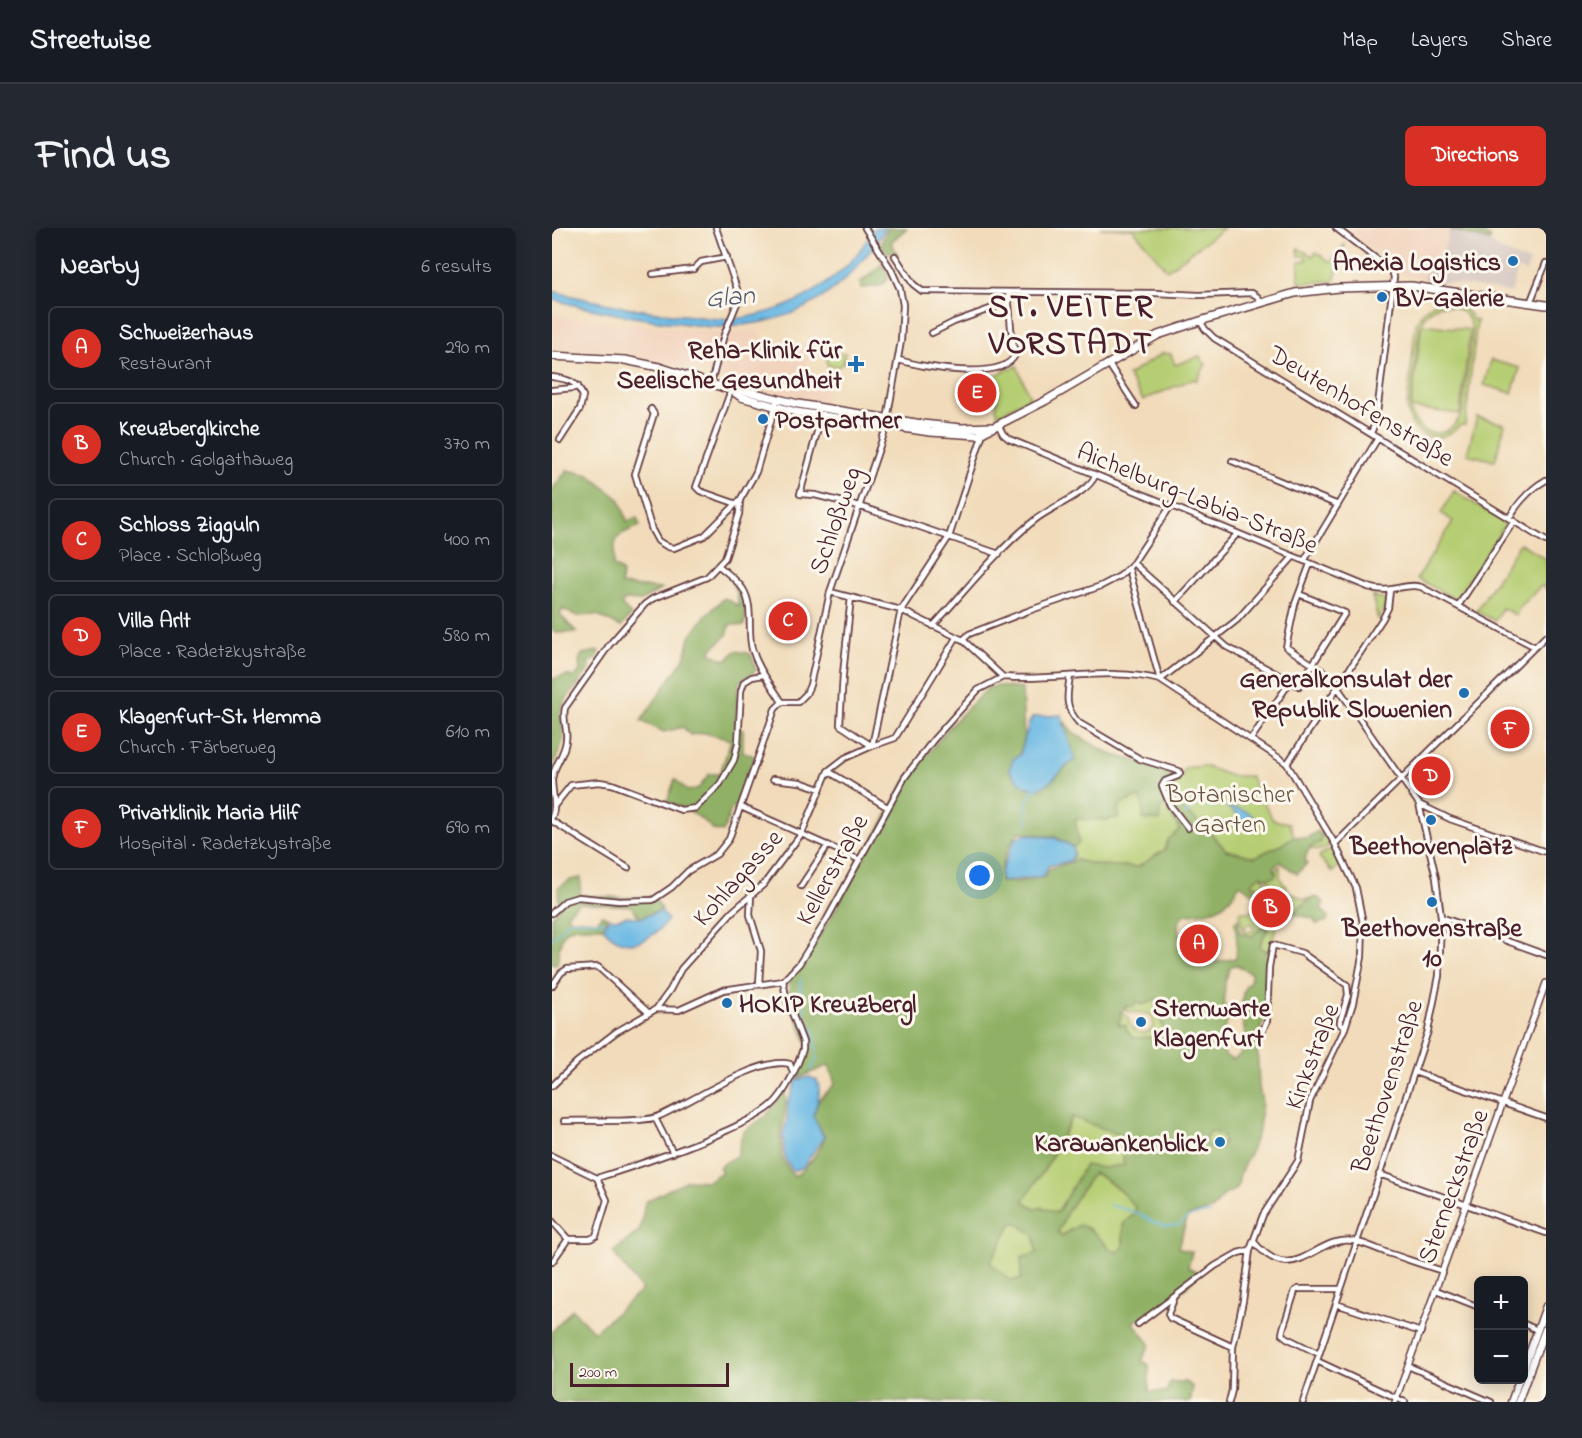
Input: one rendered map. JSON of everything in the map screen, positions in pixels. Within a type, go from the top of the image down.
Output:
[{"type":"main road","points":[[552,357],[625,360],[659,367],[711,383],[731,390],[741,397],[887,422],[984,431],[999,426],[1050,398],[1158,335],[1261,303],[1316,290],[1393,286],[1449,291],[1546,305]]},
{"type":"main road","points":[[1528,1356],[1546,1306]]},
{"type":"main road","points":[[1518,1402],[1546,1327]]},
{"type":"main road","points":[[1511,1402],[1518,1384]]},
{"type":"street","points":[[711,383],[726,330],[738,301],[737,290],[716,228]]},
{"type":"street","name":"Schloßweg","points":[[782,702],[798,702],[806,694],[810,685],[830,592],[887,422],[899,360],[903,315],[902,298],[894,275],[865,228]]},
{"type":"street","points":[[1336,228],[1392,271],[1394,277],[1376,421],[1371,433]]},
{"type":"street","points":[[895,256],[913,284],[922,291],[1199,295],[1252,293],[1261,303]]},
{"type":"street","points":[[653,274],[694,269],[700,262],[727,257]]},
{"type":"street","points":[[1530,303],[1546,264]]},
{"type":"street","points":[[899,360],[923,367],[964,370],[992,368],[1008,363],[1016,355],[1008,292]]},
{"type":"street","points":[[932,333],[954,322],[1009,302]]},
{"type":"street","name":"Deutenhofenstraße","points":[[1200,321],[1205,330],[1214,338],[1546,541]]},
{"type":"street","points":[[1108,363],[1136,406]]},
{"type":"street","points":[[552,378],[571,380],[578,386],[583,396],[582,404],[560,440]]},
{"type":"street","points":[[552,390],[578,386]]},
{"type":"street","points":[[731,390],[696,487],[700,491],[739,502]]},
{"type":"street","points":[[651,409],[654,414],[635,474],[652,530],[658,541],[674,548],[704,536],[739,502],[756,472],[775,403]]},
{"type":"street","points":[[822,412],[800,494],[815,495],[859,506],[999,554]]},
{"type":"street","name":"Aichelburg-Labia-Straße","points":[[999,426],[1009,439],[1376,590],[1418,586],[1535,647]]},
{"type":"street","points":[[872,746],[901,610],[949,537],[984,431]]},
{"type":"street","points":[[1304,561],[1378,438]]},
{"type":"street","points":[[1232,461],[1338,505]]},
{"type":"street","points":[[933,626],[999,554],[1035,520],[1088,487],[1095,476]]},
{"type":"street","points":[[1458,606],[1519,502],[1546,480]]},
{"type":"street","points":[[628,868],[552,819],[554,770],[567,739],[563,716],[565,708],[610,644],[645,604],[652,599],[708,577],[720,566],[727,553],[739,514],[739,502]]},
{"type":"street","points":[[963,640],[969,634],[1101,586],[1120,576],[1129,569],[1170,507]]},
{"type":"street","points":[[1175,602],[1237,534]]},
{"type":"street","points":[[1160,680],[1237,620],[1293,557]]},
{"type":"street","points":[[1133,563],[1215,637],[1235,652],[1299,686],[1345,613],[1299,594]]},
{"type":"street","points":[[1310,564],[1299,594],[1286,647],[1339,685]]},
{"type":"street","points":[[552,913],[565,901],[578,897],[619,901],[653,900],[672,887],[688,871],[722,848],[729,839],[775,709],[782,702],[763,675],[753,649],[748,602],[742,587],[720,566]]},
{"type":"street","points":[[1129,569],[1160,680]]},
{"type":"street","points":[[830,592],[901,610],[963,640],[1003,677],[1101,675],[1160,680],[1287,765],[1383,618],[1388,608],[1390,590]]},
{"type":"street","points":[[851,597],[840,724],[872,746]]},
{"type":"street","points":[[1335,844],[1546,636]]},
{"type":"street","points":[[887,807],[828,771],[846,758],[896,738],[956,638]]},
{"type":"street","points":[[554,806],[571,785],[599,782],[624,788],[681,810],[696,808],[720,784],[734,760],[738,743],[741,691],[744,682],[752,677],[763,675]]},
{"type":"street","points":[[1070,676],[1067,704],[1071,715],[1078,723],[1140,759],[1179,771],[1178,776],[1165,781],[1162,786],[1170,805],[1188,828]]},
{"type":"street","name":"Kellerstraße","points":[[783,981],[799,964],[827,918],[905,777],[978,690],[1003,677]]},
{"type":"street","points":[[1251,739],[1290,682]]},
{"type":"street","name":"Beethovenstraße","points":[[1303,1402],[1428,1031],[1439,976],[1441,917],[1436,878],[1419,804],[1339,685]]},
{"type":"street","name":"Kinkstraße","points":[[1229,1402],[1232,1390],[1233,1347],[1243,1301],[1250,1250],[1263,1215],[1298,1161],[1310,1101],[1345,1028],[1362,957],[1363,923],[1356,888],[1335,844],[1287,765]]},
{"type":"street","name":"Kohlagasse","points":[[656,1009],[664,1000],[681,969],[721,923],[764,884],[802,833],[828,771]]},
{"type":"street","points":[[773,779],[800,782],[820,789]]},
{"type":"street","points":[[1419,804],[1450,819],[1546,852]]},
{"type":"street","points":[[741,807],[860,860]]},
{"type":"street","points":[[801,886],[828,845]]},
{"type":"street","points":[[751,896],[750,915],[761,951],[759,984]]},
{"type":"street","points":[[1441,917],[1546,955]]},
{"type":"street","points":[[1260,1037],[1267,1021],[1273,945],[1302,953],[1347,985],[1348,995],[1340,1021],[1345,1028]]},
{"type":"street","points":[[552,986],[561,973],[567,969],[598,967],[649,1013]]},
{"type":"street","points":[[552,1086],[577,1062],[603,1042],[656,1009],[679,1011],[723,990],[783,981],[786,997],[803,1042],[801,1056],[773,1105],[744,1122],[673,1153],[597,1178]]},
{"type":"street","name":"Sterneckstraße","points":[[1396,1400],[1546,983]]},
{"type":"street","points":[[564,1120],[655,1118],[748,1071],[777,1063],[786,1063],[790,1064],[793,1072]]},
{"type":"street","points":[[1414,1072],[1546,1118]]},
{"type":"street","points":[[655,1118],[673,1153]]},
{"type":"street","points":[[552,1156],[597,1178],[607,1200],[596,1236],[590,1239],[568,1239],[552,1262]]},
{"type":"street","points":[[1379,1174],[1546,1233]]},
{"type":"street","points":[[552,1221],[568,1239]]},
{"type":"street","points":[[1253,1241],[1272,1256],[1287,1262],[1300,1260],[1337,1242],[1356,1241],[1443,1272]]},
{"type":"street","points":[[1138,1324],[1215,1266],[1238,1253],[1250,1250]]},
{"type":"street","points":[[1319,1354],[1287,1338],[1282,1334],[1282,1329],[1298,1288],[1340,1289]]},
{"type":"street","points":[[1436,1290],[1474,1304]]},
{"type":"street","points":[[1174,1299],[1168,1316],[1233,1347]]},
{"type":"street","points":[[1336,1304],[1421,1332]]},
{"type":"street","points":[[1528,1326],[1537,1330]]},
{"type":"street","points":[[1317,1361],[1396,1400],[1405,1402]]},
{"type":"street","points":[[1408,1366],[1491,1402]]},
{"type":"shaded area","points":[[1344,228],[1450,228],[1443,253],[1422,279],[1405,276]]},
{"type":"shaded area","points":[[1450,229],[1489,241],[1500,250],[1530,262],[1526,272],[1518,269],[1511,292],[1422,279],[1443,253]]},
{"type":"shaded area","points":[[552,312],[569,318],[723,333],[758,330],[761,342],[775,346],[810,344],[810,361],[796,375],[830,378],[825,405],[620,352],[552,350]]},
{"type":"green space","points":[[888,228],[907,228],[891,242],[898,255],[885,251],[881,243]]},
{"type":"green space","points":[[1100,228],[1224,228],[1167,270],[1133,229]]},
{"type":"green space","points":[[1473,228],[1491,238],[1489,241],[1450,229]]},
{"type":"green space","points":[[1345,244],[1334,281],[1299,283],[1299,262],[1307,260],[1305,256],[1299,256],[1298,248],[1313,256],[1316,252],[1331,262]]},
{"type":"green space","points":[[882,264],[889,275],[885,283],[861,288],[860,283]]},
{"type":"green space","points":[[1438,301],[1450,302],[1463,307],[1473,320],[1477,320],[1465,425],[1460,425],[1442,436],[1433,437],[1425,435],[1412,423],[1407,403],[1416,324],[1422,313]],"holes":[[[1440,305],[1458,309],[1466,316],[1472,332],[1462,412],[1449,429],[1433,433],[1418,425],[1410,405],[1420,325],[1430,311]]]},
{"type":"green space","points":[[1422,324],[1470,330],[1460,414],[1411,408]]},
{"type":"green space","points":[[845,353],[843,364],[837,367],[827,365],[826,355]]},
{"type":"green space","points":[[1163,353],[1171,354],[1175,365],[1200,356],[1206,364],[1196,381],[1193,379],[1143,400],[1128,375]]},
{"type":"green space","points":[[1491,360],[1520,368],[1512,393],[1484,385]]},
{"type":"green space","points":[[1017,366],[1030,397],[998,415],[995,375]]},
{"type":"green space","points":[[1477,417],[1505,424],[1495,461],[1467,454]]},
{"type":"green space","points":[[567,470],[589,475],[620,500],[627,521],[637,518],[640,526],[624,532],[615,543],[613,566],[622,571],[621,585],[662,589],[641,601],[625,600],[621,604],[631,615],[621,627],[597,615],[577,616],[563,609],[560,615],[577,632],[555,633],[552,630],[552,490]]},
{"type":"green space","points":[[1454,491],[1501,520],[1505,525],[1456,599],[1417,579],[1453,521],[1441,513]]},
{"type":"green space","points":[[1520,543],[1546,559],[1546,589],[1542,585],[1521,605],[1516,615],[1502,608],[1495,621],[1476,611]]},
{"type":"green space","points":[[730,579],[740,590],[746,605],[744,626],[730,624],[727,635],[711,650],[711,654],[726,660],[736,651],[751,654],[756,670],[739,683],[735,726],[743,730],[743,752],[754,756],[738,804],[731,809],[723,832],[713,830],[692,813],[667,801],[675,779],[687,791],[699,788],[709,774],[720,774],[731,740],[705,733],[690,735],[683,727],[664,732],[641,721],[685,657],[690,637],[703,619],[724,598],[739,606],[737,594]]},
{"type":"green space","points":[[1372,596],[1386,600],[1378,620]]},
{"type":"green space","points":[[599,651],[597,659],[588,662],[590,668],[565,701],[560,713],[564,738],[552,769],[552,679],[568,675],[573,678],[580,671],[579,661],[582,654]]},
{"type":"green space","points":[[989,687],[1022,689],[1024,739],[1020,755],[1033,787],[1051,781],[1074,760],[1064,721],[1073,733],[1110,754],[1179,773],[1176,782],[1169,789],[1177,805],[1210,832],[1226,850],[1255,857],[1294,836],[1307,838],[1318,831],[1321,835],[1321,842],[1310,847],[1305,858],[1307,863],[1297,874],[1280,862],[1274,867],[1276,874],[1274,877],[1268,879],[1261,875],[1251,883],[1258,889],[1254,894],[1240,884],[1229,901],[1217,909],[1183,915],[1178,924],[1179,934],[1189,940],[1186,951],[1205,961],[1215,962],[1236,958],[1235,921],[1239,918],[1240,933],[1252,936],[1263,926],[1268,929],[1260,947],[1269,952],[1265,1017],[1257,1039],[1259,1087],[1262,1102],[1259,1129],[1240,1173],[1237,1189],[1224,1195],[1213,1209],[1188,1216],[1178,1248],[1192,1252],[1188,1267],[1198,1272],[1186,1287],[1169,1301],[1133,1322],[1150,1344],[1142,1361],[1149,1365],[1149,1391],[1166,1392],[1170,1382],[1185,1382],[1193,1387],[1190,1402],[552,1402],[552,1332],[572,1309],[594,1332],[642,1290],[613,1252],[640,1230],[645,1202],[687,1180],[708,1181],[722,1172],[719,1167],[737,1155],[743,1132],[766,1116],[785,1090],[786,1104],[781,1136],[782,1159],[794,1177],[816,1154],[825,1137],[813,1116],[819,1100],[835,1084],[829,1065],[798,1078],[807,1044],[790,999],[789,982],[831,918],[906,780],[953,723]],"holes":[[[1139,797],[1143,804],[1143,819],[1160,821],[1160,808],[1165,806],[1180,829],[1168,840],[1165,850],[1138,867],[1098,865],[1076,860],[1049,869],[1045,877],[1000,882],[1005,856],[1019,832],[1055,837],[1073,847],[1079,843],[1075,819],[1106,820],[1119,817],[1118,808],[1123,803]],[[1237,965],[1251,973],[1250,982],[1244,990],[1242,1003],[1247,1049],[1233,1060],[1225,1056],[1221,1037],[1228,1020],[1224,1004],[1225,982],[1231,966]],[[1161,999],[1164,1010],[1159,1012],[1163,1029],[1155,1037],[1133,1038],[1126,1029],[1126,1025],[1119,1025],[1120,1013],[1126,1006],[1135,1006],[1137,1001],[1142,1005]],[[1072,1117],[1120,1135],[1124,1165],[1103,1168],[1085,1165],[1057,1213],[1042,1207],[1036,1209],[1023,1201],[1046,1167]],[[1210,1131],[1222,1135],[1224,1141],[1220,1149],[1206,1145],[1206,1137]],[[1094,1173],[1117,1188],[1136,1208],[1134,1214],[1123,1224],[1123,1247],[1118,1252],[1112,1250],[1086,1227],[1079,1225],[1062,1236],[1058,1232],[1068,1210]],[[1012,1223],[1017,1223],[1034,1235],[1037,1253],[1021,1258],[1021,1279],[1010,1280],[990,1263]]]},
{"type":"green space","name":"Botanischer Garten","points":[[1204,766],[1231,776],[1250,776],[1273,820],[1289,823],[1294,836],[1255,857],[1226,850],[1210,832],[1177,805],[1169,789],[1183,776],[1184,768]]},
{"type":"green space","points":[[1139,796],[1143,804],[1160,808],[1165,806],[1181,830],[1168,840],[1165,850],[1138,867],[1070,861],[1074,854],[1073,847],[1079,843],[1075,819],[1106,820],[1119,817],[1118,808],[1123,803]]},
{"type":"green space","points":[[1322,833],[1329,843],[1328,847],[1319,850],[1309,848]]},
{"type":"green space","points":[[1334,850],[1342,864],[1332,872],[1319,857]]},
{"type":"green space","points":[[1280,866],[1280,878],[1288,890],[1281,897],[1268,879],[1276,874],[1275,870]]},
{"type":"green space","points":[[1261,875],[1272,890],[1271,892],[1251,883]]},
{"type":"green space","points":[[581,878],[580,895],[653,897],[662,909],[640,918],[631,906],[579,903],[567,914],[569,919],[598,921],[601,915],[607,917],[603,927],[580,927],[567,931],[563,935],[557,965],[552,963],[552,917],[559,908],[558,888],[570,880]]},
{"type":"green space","points":[[1290,892],[1303,899],[1310,899],[1294,912],[1296,914],[1283,920],[1285,909],[1282,900]]},
{"type":"green space","points":[[1269,894],[1277,900],[1276,902],[1272,899],[1261,909],[1265,916],[1269,918],[1281,908],[1279,903],[1282,907],[1269,952],[1260,948],[1260,942],[1252,936],[1245,934],[1253,931],[1254,928],[1251,924],[1247,924],[1244,932],[1240,913],[1254,910],[1256,897]]},
{"type":"green space","points":[[1316,897],[1324,902],[1321,909],[1328,916],[1327,921],[1316,924],[1313,918],[1300,916],[1294,912]]},
{"type":"green space","points":[[1161,999],[1164,1005],[1164,1010],[1159,1012],[1163,1029],[1155,1037],[1133,1038],[1118,1022],[1121,1012],[1128,1017],[1135,1031],[1146,1033],[1154,1024],[1151,1016],[1123,1009],[1137,1001],[1142,1005]]},
{"type":"green space","points":[[1073,1116],[1120,1135],[1124,1166],[1103,1168],[1085,1166],[1057,1214],[1042,1207],[1037,1209],[1022,1201],[1046,1167]]},
{"type":"green space","points":[[1210,1130],[1222,1135],[1224,1141],[1220,1149],[1206,1145],[1206,1137]]},
{"type":"green space","points":[[1094,1173],[1117,1188],[1136,1208],[1124,1229],[1123,1248],[1117,1252],[1111,1250],[1102,1241],[1071,1229],[1062,1236],[1058,1232],[1068,1210]]},
{"type":"green space","points":[[1012,1223],[1017,1223],[1034,1234],[1037,1253],[1021,1279],[1010,1280],[990,1263]]},
{"type":"water","points":[[875,228],[886,228],[858,266],[842,282],[807,306],[765,321],[724,327],[703,326],[624,315],[552,299],[552,291],[656,312],[718,319],[763,314],[791,304],[830,281],[851,261]]},
{"type":"water","points":[[1061,715],[1075,760],[1044,786],[1029,787],[1019,782],[1009,770],[1013,759],[1020,755],[1029,723],[1033,717]]},
{"type":"water","points":[[1226,806],[1252,815],[1256,824],[1253,826],[1238,820],[1237,815]]},
{"type":"water","points":[[1026,834],[1055,838],[1073,847],[1074,854],[1070,861],[1048,866],[1044,876],[1001,882],[1001,872],[1015,839]]},
{"type":"water","points":[[661,911],[668,920],[654,934],[638,942],[621,941],[612,937],[604,929],[609,918],[628,916],[640,918]]},
{"type":"water","points":[[809,1077],[817,1080],[818,1098],[813,1116],[824,1137],[803,1167],[793,1171],[785,1159],[783,1136],[788,1102],[797,1080]]},
{"type":"waterway","points":[[1026,826],[1027,801],[1036,788]]},
{"type":"waterway","points":[[1185,814],[1188,813],[1190,807],[1201,805],[1212,807],[1220,803],[1226,806]]},
{"type":"waterway","points":[[552,939],[569,920],[602,921],[606,924]]},
{"type":"waterway","points":[[801,979],[800,1002],[805,1008],[806,1020],[814,1030],[817,1059],[811,1070]]},
{"type":"waterway","points":[[1109,1205],[1138,1213],[1152,1222]]},
{"type":"waterway","points":[[1153,1222],[1166,1226],[1180,1225],[1190,1217],[1211,1213]]},
{"type":"place","name":"Anexia Logistics","points":[[1513,261]]},
{"type":"place","name":"BV-Galerie","points":[[1382,297]]},
{"type":"place","name":"Reha-Klinik für Seelische Gesundheit","points":[[856,364]]},
{"type":"place","name":"Klagenfurt-St. Hemma","points":[[977,393]]},
{"type":"place","name":"Postpartner","points":[[763,419]]},
{"type":"place","name":"Schloss Zigguln","points":[[788,621]]},
{"type":"place","name":"Generalkonsulat der Republik Slowenien","points":[[1464,693]]},
{"type":"place","name":"Privatklinik Maria Hilf","points":[[1510,729]]},
{"type":"place","name":"Villa Arlt","points":[[1431,776]]},
{"type":"place","name":"Beethovenplatz","points":[[1431,820]]},
{"type":"place","name":"Beethovenstraße 10","points":[[1432,902]]},
{"type":"place","name":"Kreuzberglkirche","points":[[1271,908]]},
{"type":"place","name":"Schweizerhaus","points":[[1199,944]]},
{"type":"place","name":"HOKIP Kreuzbergl","points":[[727,1003]]},
{"type":"place","name":"Sternwarte Klagenfurt","points":[[1141,1022]]},
{"type":"place","name":"Karawankenblick","points":[[1220,1142]]},
{"type":"district","name":"ST. VEITER VORSTADT","points":[[1071,324]]},
{"type":"water label","name":"Glan","points":[[730,296]]}]
